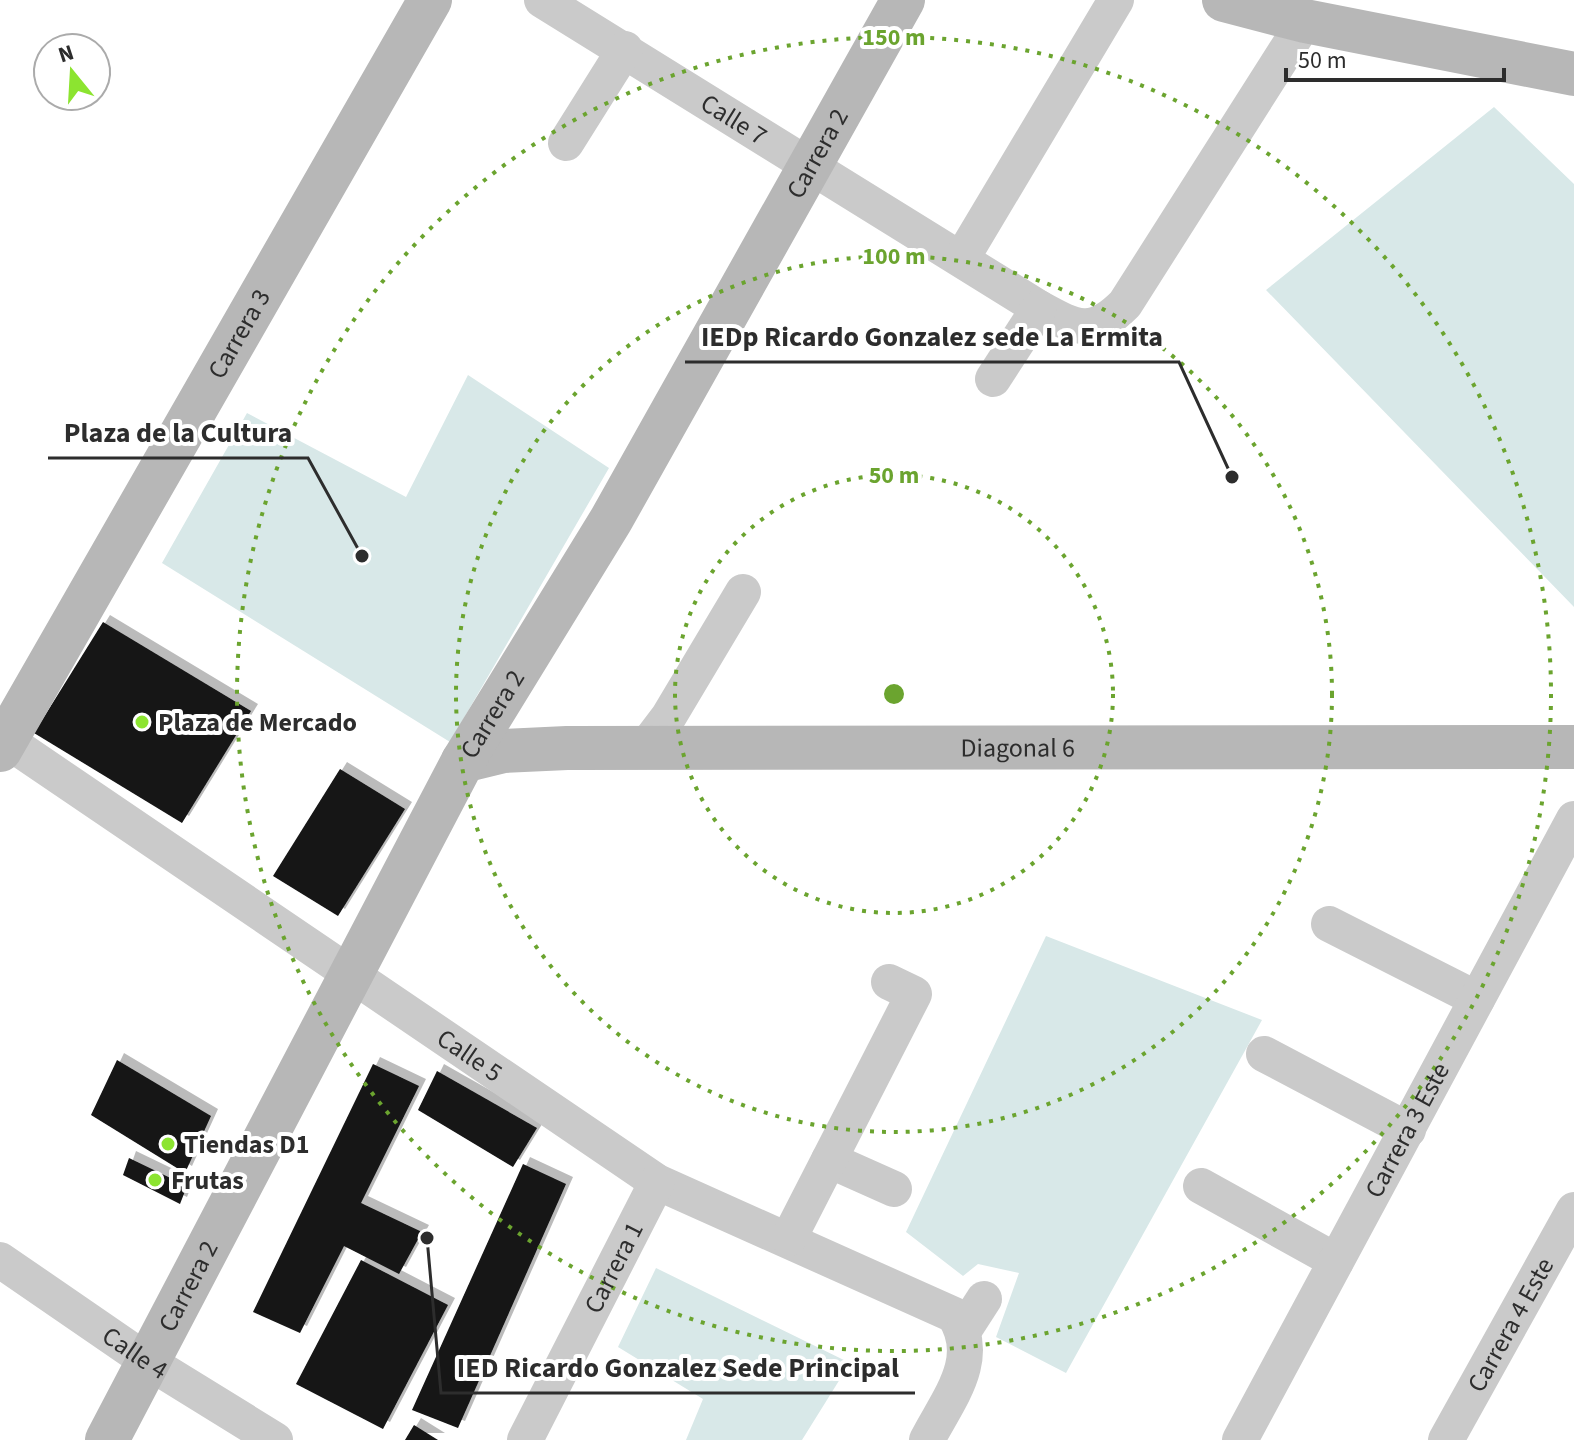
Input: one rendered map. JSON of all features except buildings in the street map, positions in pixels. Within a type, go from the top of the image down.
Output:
[{"type":"street","name":"Carrera 3","points":[[2,742],[430,0]]},
{"type":"street","name":"Calle 7","points":[[542,0],[1039,308],[1066,323],[1094,326],[1108,321],[1125,304],[1305,21]]},
{"type":"street","name":"Carrera 2","points":[[107,1440],[463,761],[611,520],[903,0]]},
{"type":"street","points":[[962,258],[1116,0]]},
{"type":"street","points":[[1224,0],[1305,21],[1574,74]]},
{"type":"street","points":[[566,143],[625,49]]},
{"type":"street","points":[[993,379],[1039,308]]},
{"type":"street","points":[[644,749],[669,716],[743,592]]},
{"type":"street","name":"Calle 5","points":[[2,742],[657,1182],[930,1302],[954,1315],[964,1330]]},
{"type":"street","name":"Diagonal 6","points":[[463,761],[504,751],[644,749],[1574,747]]},
{"type":"street","name":"Carrera 3 Este","points":[[1240,1440],[1574,819]]},
{"type":"street","points":[[1329,924],[1477,999]]},
{"type":"street","points":[[789,1238],[914,994],[889,982]]},
{"type":"street","points":[[1264,1054],[1408,1130]]},
{"type":"street","points":[[829,1160],[894,1189]]},
{"type":"street","name":"Carrera 1","points":[[525,1440],[657,1182]]},
{"type":"street","points":[[1201,1186],[1336,1261]]},
{"type":"street","name":"Carrera 4 Este","points":[[1446,1440],[1574,1210]]},
{"type":"street","name":"Calle 4","points":[[0,1260],[147,1361],[275,1440]]},
{"type":"street","points":[[927,1440],[968,1354],[964,1330],[984,1299]]},
{"type":"shaded area","points":[[1494,107],[1574,184],[1574,607],[1266,290]]},
{"type":"shaded area","points":[[468,375],[609,468],[450,742],[162,563],[247,413],[406,497]]},
{"type":"shaded area","points":[[1046,936],[1262,1020],[1066,1373],[996,1337],[1019,1273],[978,1264],[963,1276],[906,1232]]},
{"type":"shaded area","points":[[656,1268],[850,1363],[802,1440],[686,1440],[703,1399],[618,1347]]},
{"type":"place","name":"IEDp Ricardo Gonzalez sede La Ermita","points":[[1232,477]]},
{"type":"place","name":"Plaza de la Cultura","points":[[362,556]]},
{"type":"place","name":"Plaza de Mercado","points":[[142,722]]},
{"type":"place","name":"Tiendas D1","points":[[168,1144]]},
{"type":"place","name":"Frutas","points":[[155,1180]]},
{"type":"place","name":"IED Ricardo Gonzalez Sede Principal","points":[[427,1238]]}]
